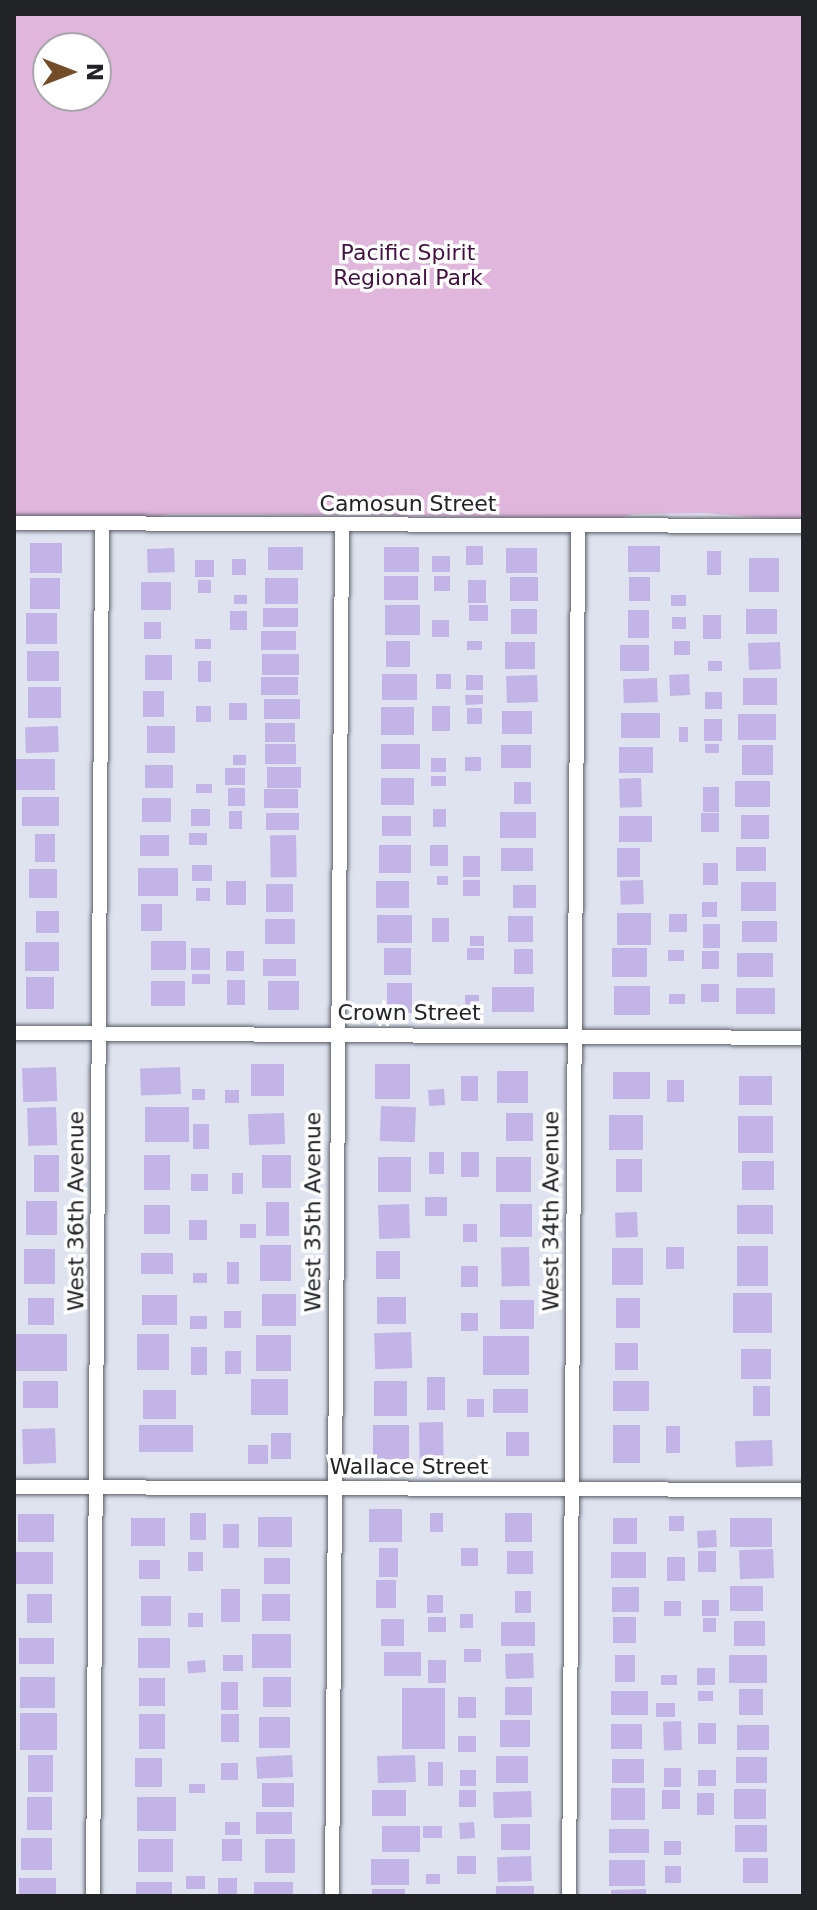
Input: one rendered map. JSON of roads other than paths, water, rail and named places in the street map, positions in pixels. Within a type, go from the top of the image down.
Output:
[{"type":"street","name":"Camosun Street","points":[[14,523],[342,527],[803,526]]},
{"type":"street","name":"West 36th Avenue","points":[[93,1896],[102,525]]},
{"type":"street","name":"West 35th Avenue","points":[[332,1896],[335,1034],[342,527]]},
{"type":"street","name":"West 34th Avenue","points":[[569,1896],[578,527]]},
{"type":"street","name":"Crown Street","points":[[14,1033],[803,1038]]},
{"type":"street","name":"Wallace Street","points":[[14,1487],[803,1490]]},
{"type":"park label","name":"Pacific Spirit Regional Park","points":[[408,264]]}]
